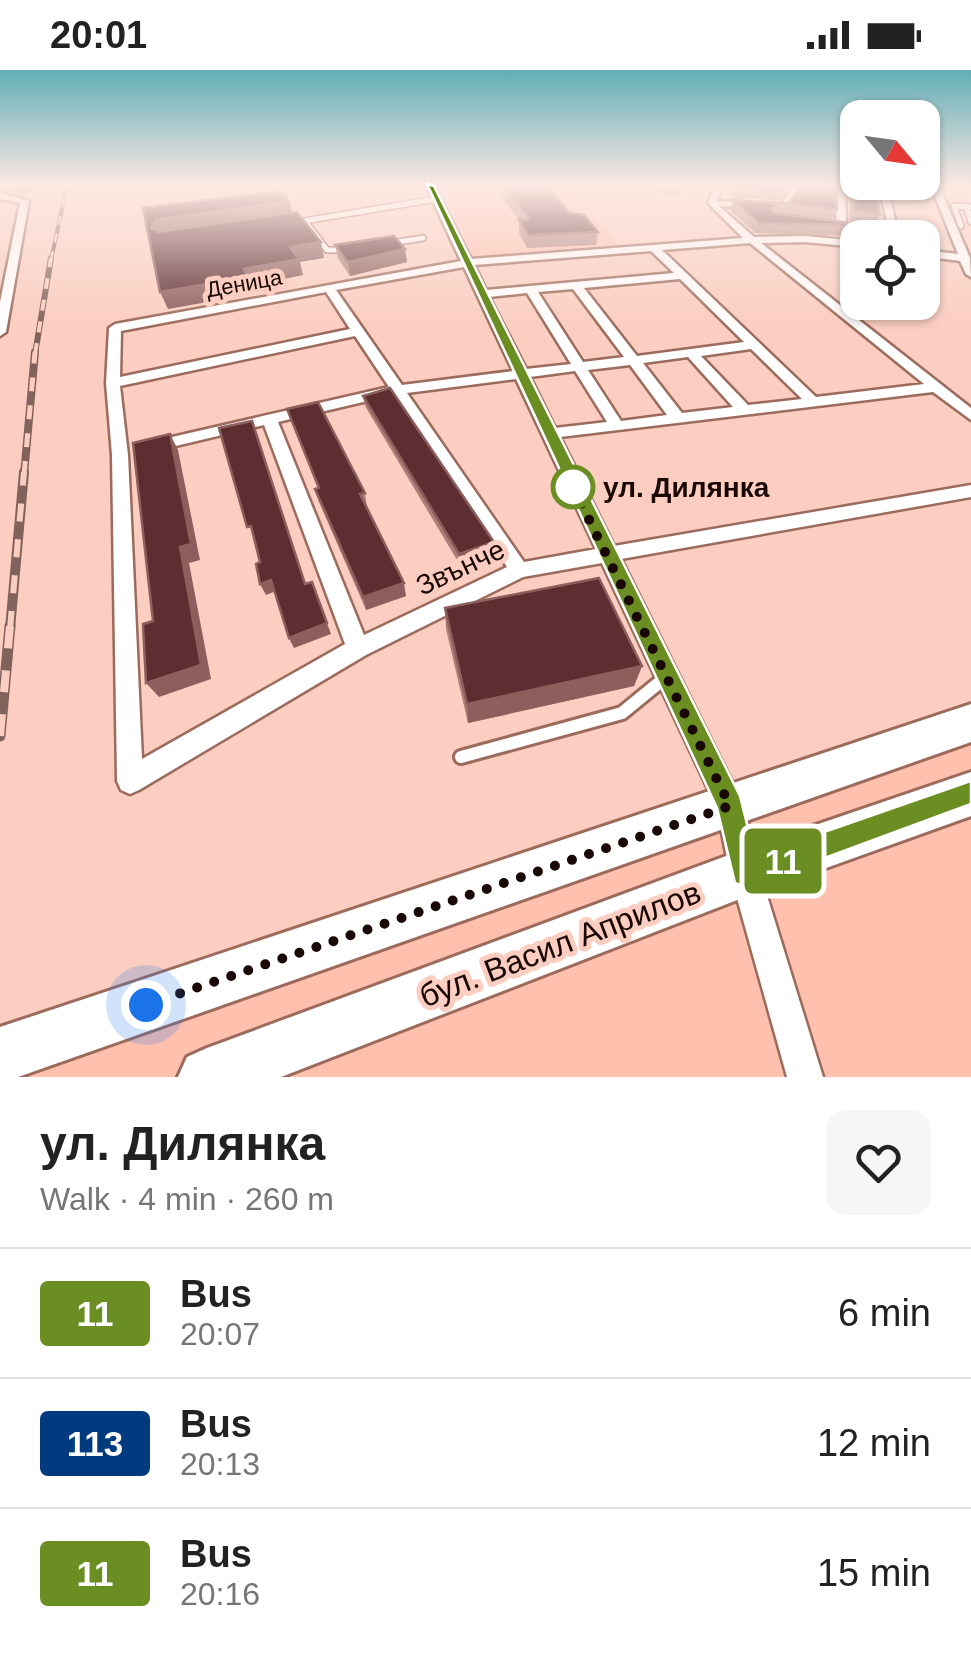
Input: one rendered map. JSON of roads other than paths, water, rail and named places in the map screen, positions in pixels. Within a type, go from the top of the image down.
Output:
[{"type":"main road","points":[[0,1054],[971,723]]},
{"type":"main road","name":"бул. Васил Априлов","points":[[207,1077],[746,873],[971,794]]},
{"type":"street","points":[[0,332],[19,233]]},
{"type":"street","points":[[451,233],[730,806],[805,1077]]},
{"type":"street","points":[[744,233],[971,415]]},
{"type":"street","points":[[966,233],[965,258],[971,274]]},
{"type":"street","name":"Деница","points":[[113,383],[115,328],[466,264],[752,240],[840,242]]},
{"type":"street","points":[[654,249],[811,400]]},
{"type":"street","points":[[940,255],[965,258]]},
{"type":"street","points":[[480,294],[681,276]]},
{"type":"street","points":[[576,285],[676,416]]},
{"type":"street","points":[[329,288],[519,570]]},
{"type":"street","points":[[530,289],[617,426]]},
{"type":"street","points":[[360,331],[113,383],[120,455],[396,390],[578,364],[754,345]]},
{"type":"street","points":[[690,352],[742,408]]},
{"type":"street","points":[[548,434],[937,387]]},
{"type":"street","points":[[269,418],[358,648]]},
{"type":"street","name":"Звънче","points":[[120,455],[130,782],[358,648],[519,570],[971,491]]},
{"type":"lane","points":[[314,233],[327,250],[353,249]]},
{"type":"lane","points":[[370,246],[423,238]]},
{"type":"lane","points":[[461,756],[622,714],[666,677]]},
{"type":"railway","points":[[51,260],[57,233]]},
{"type":"railway","points":[[35,354],[51,258]]},
{"type":"railway","points":[[24,475],[35,352]]},
{"type":"railway","points":[[10,629],[24,472]]},
{"type":"railway","points":[[0,736],[10,626]]},
{"type":"place","name":"ул. Дилянка","points":[[573,487]]}]
